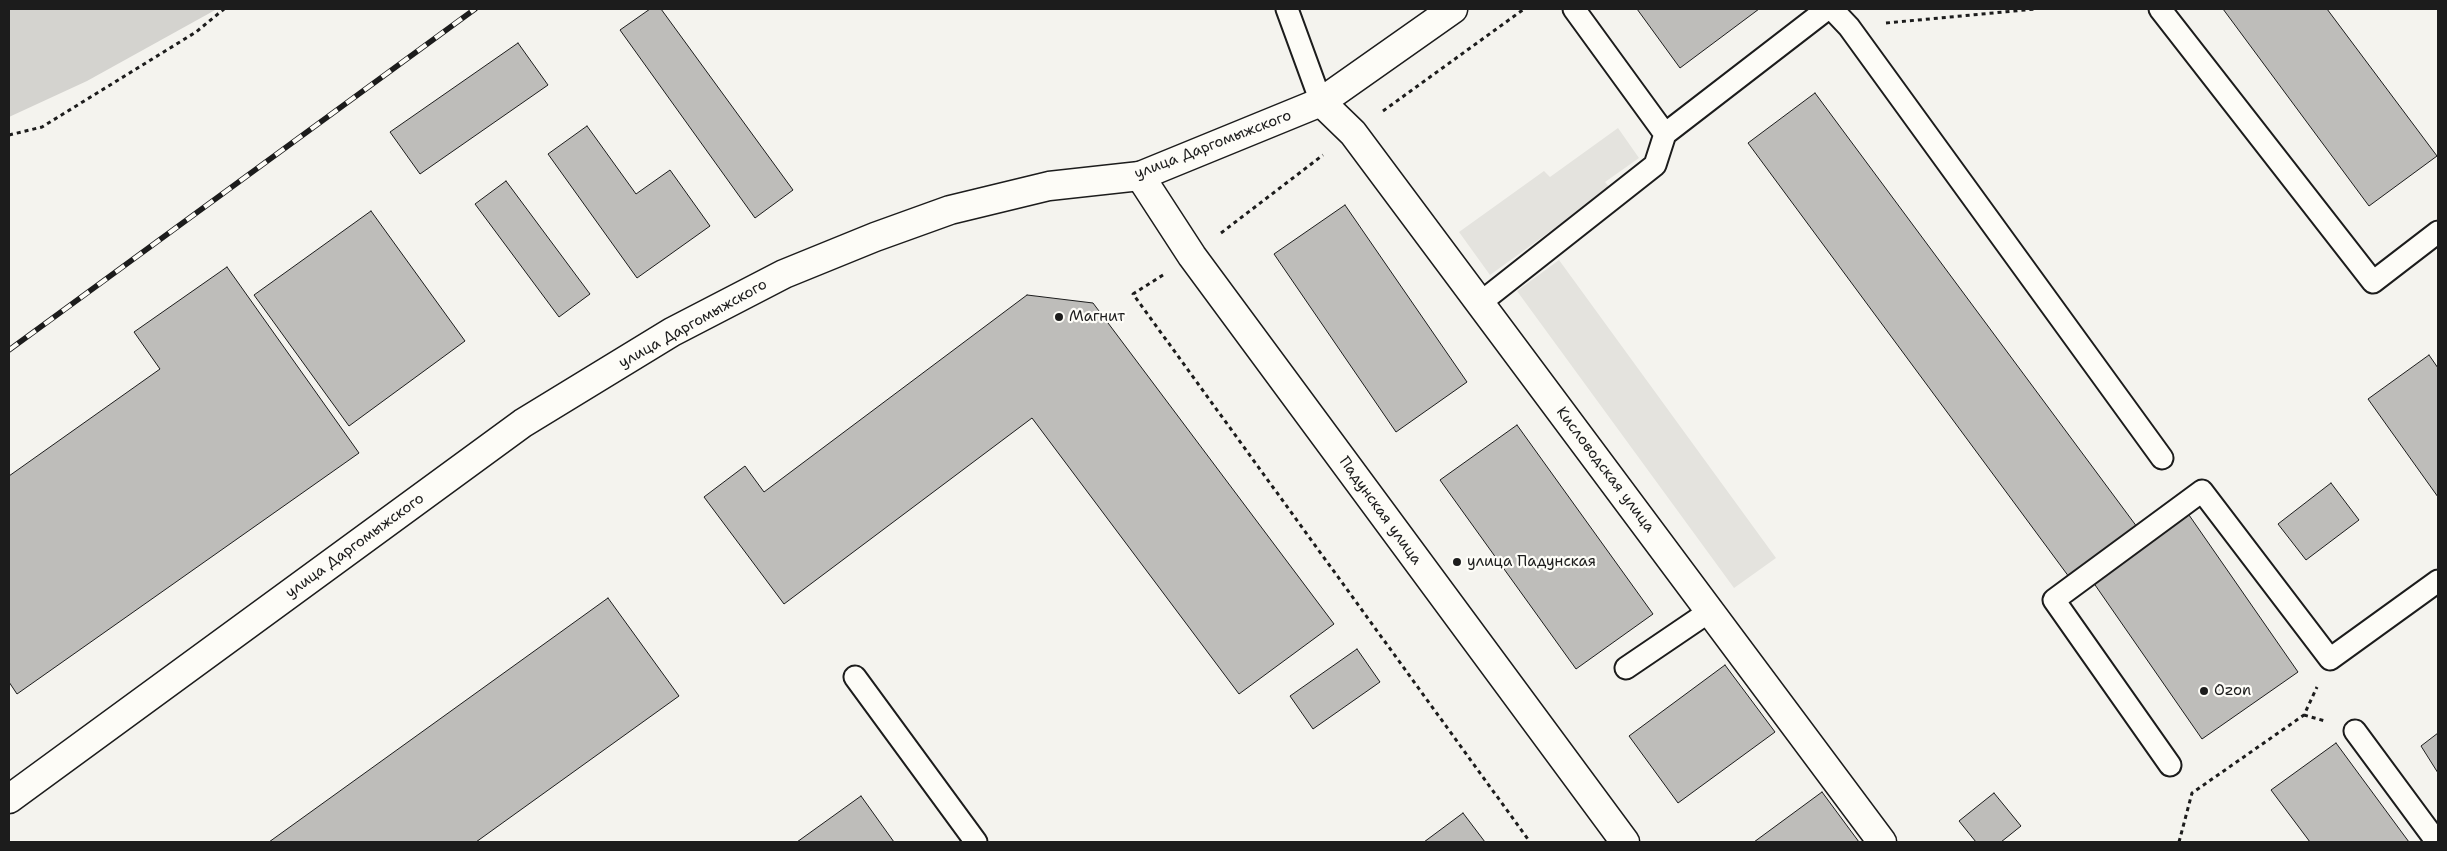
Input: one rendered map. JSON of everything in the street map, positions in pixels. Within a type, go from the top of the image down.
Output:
[{"type":"street","name":"улица Даргомыжского","points":[[9,798],[523,423],[672,332],[784,274],[875,237],[950,210],[1049,186],[1140,176],[1321,102],[1453,9]]},
{"type":"street","name":"Кисловодская улица","points":[[1321,102],[1353,133],[1882,842]]},
{"type":"street","name":"Падунская улица","points":[[1140,176],[1198,264],[1626,842]]},
{"type":"lane","points":[[1288,9],[1321,102]]},
{"type":"lane","points":[[1574,9],[1665,134]]},
{"type":"lane","points":[[1480,303],[1655,166],[1665,134],[1827,9]]},
{"type":"lane","points":[[1832,9],[1848,27],[2162,458]]},
{"type":"lane","points":[[2160,9],[2373,282],[2438,232]]},
{"type":"lane","points":[[2170,765],[2054,600],[2202,491],[2330,660],[2438,581]]},
{"type":"lane","points":[[1626,668],[1710,611]]},
{"type":"lane","points":[[855,677],[976,842]]},
{"type":"lane","points":[[2355,731],[2437,842]]},
{"type":"path","points":[[9,135],[42,128],[196,32],[224,9]]},
{"type":"path","points":[[1848,27],[2035,9]]},
{"type":"path","points":[[2179,842],[2192,793],[2304,715],[2330,660]]},
{"type":"shaded area","points":[[9,9],[217,9],[87,81],[9,117]]},
{"type":"shaded area","points":[[1618,128],[1639,158],[1605,182],[1610,188],[1490,275],[1459,232],[1544,171],[1550,177]]},
{"type":"shaded area","points":[[1559,260],[1776,558],[1734,588],[1517,291]]},
{"type":"building","points":[[650,9],[661,9],[793,190],[755,218],[620,30]]},
{"type":"building","points":[[1637,9],[1759,9],[1680,68]]},
{"type":"building","points":[[2223,9],[2327,9],[2437,156],[2369,206]]},
{"type":"building","points":[[518,43],[548,85],[420,174],[390,132]]},
{"type":"building","points":[[1815,93],[2143,535],[2075,585],[1748,143]]},
{"type":"building","points":[[587,126],[636,194],[670,170],[710,226],[637,278],[548,154]]},
{"type":"building","points":[[506,181],[590,294],[559,317],[475,204]]},
{"type":"building","points":[[1345,205],[1467,382],[1396,432],[1274,254]]},
{"type":"building","points":[[371,211],[465,341],[349,426],[254,295]]},
{"type":"building","points":[[227,267],[359,453],[17,694],[9,682],[9,476],[160,369],[134,332]]},
{"type":"building","points":[[1027,295],[1093,303],[1334,624],[1239,694],[1032,418],[784,604],[704,497],[745,466],[764,492]]},
{"type":"building","points":[[2429,355],[2438,368],[2438,497],[2368,399]]},
{"type":"building","points":[[1517,425],[1653,614],[1576,669],[1440,480]]},
{"type":"building","points":[[2331,483],[2359,520],[2306,560],[2278,524]]},
{"type":"building","points":[[2189,515],[2298,672],[2202,739],[2093,582]]},
{"type":"building","points":[[608,598],[679,696],[476,842],[269,842]]},
{"type":"building","points":[[1357,649],[1380,682],[1313,729],[1290,696]]},
{"type":"building","points":[[1725,665],[1775,732],[1678,803],[1629,736]]},
{"type":"building","points":[[2438,733],[2438,773],[2421,746]]},
{"type":"building","points":[[2336,743],[2409,842],[2310,842],[2271,790]]},
{"type":"building","points":[[1822,792],[1859,842],[1754,842]]},
{"type":"building","points":[[1994,793],[2021,826],[2001,842],[1976,842],[1959,821]]},
{"type":"building","points":[[861,796],[894,842],[797,842]]},
{"type":"building","points":[[1463,813],[1485,842],[1424,842]]},
{"type":"railway","points":[[9,350],[475,9]]},
{"type":"place","name":"Магнит","points":[[1059,317]]},
{"type":"place","name":"улица Падунская","points":[[1457,562]]},
{"type":"place","name":"Ozon","points":[[2204,691]]}]
